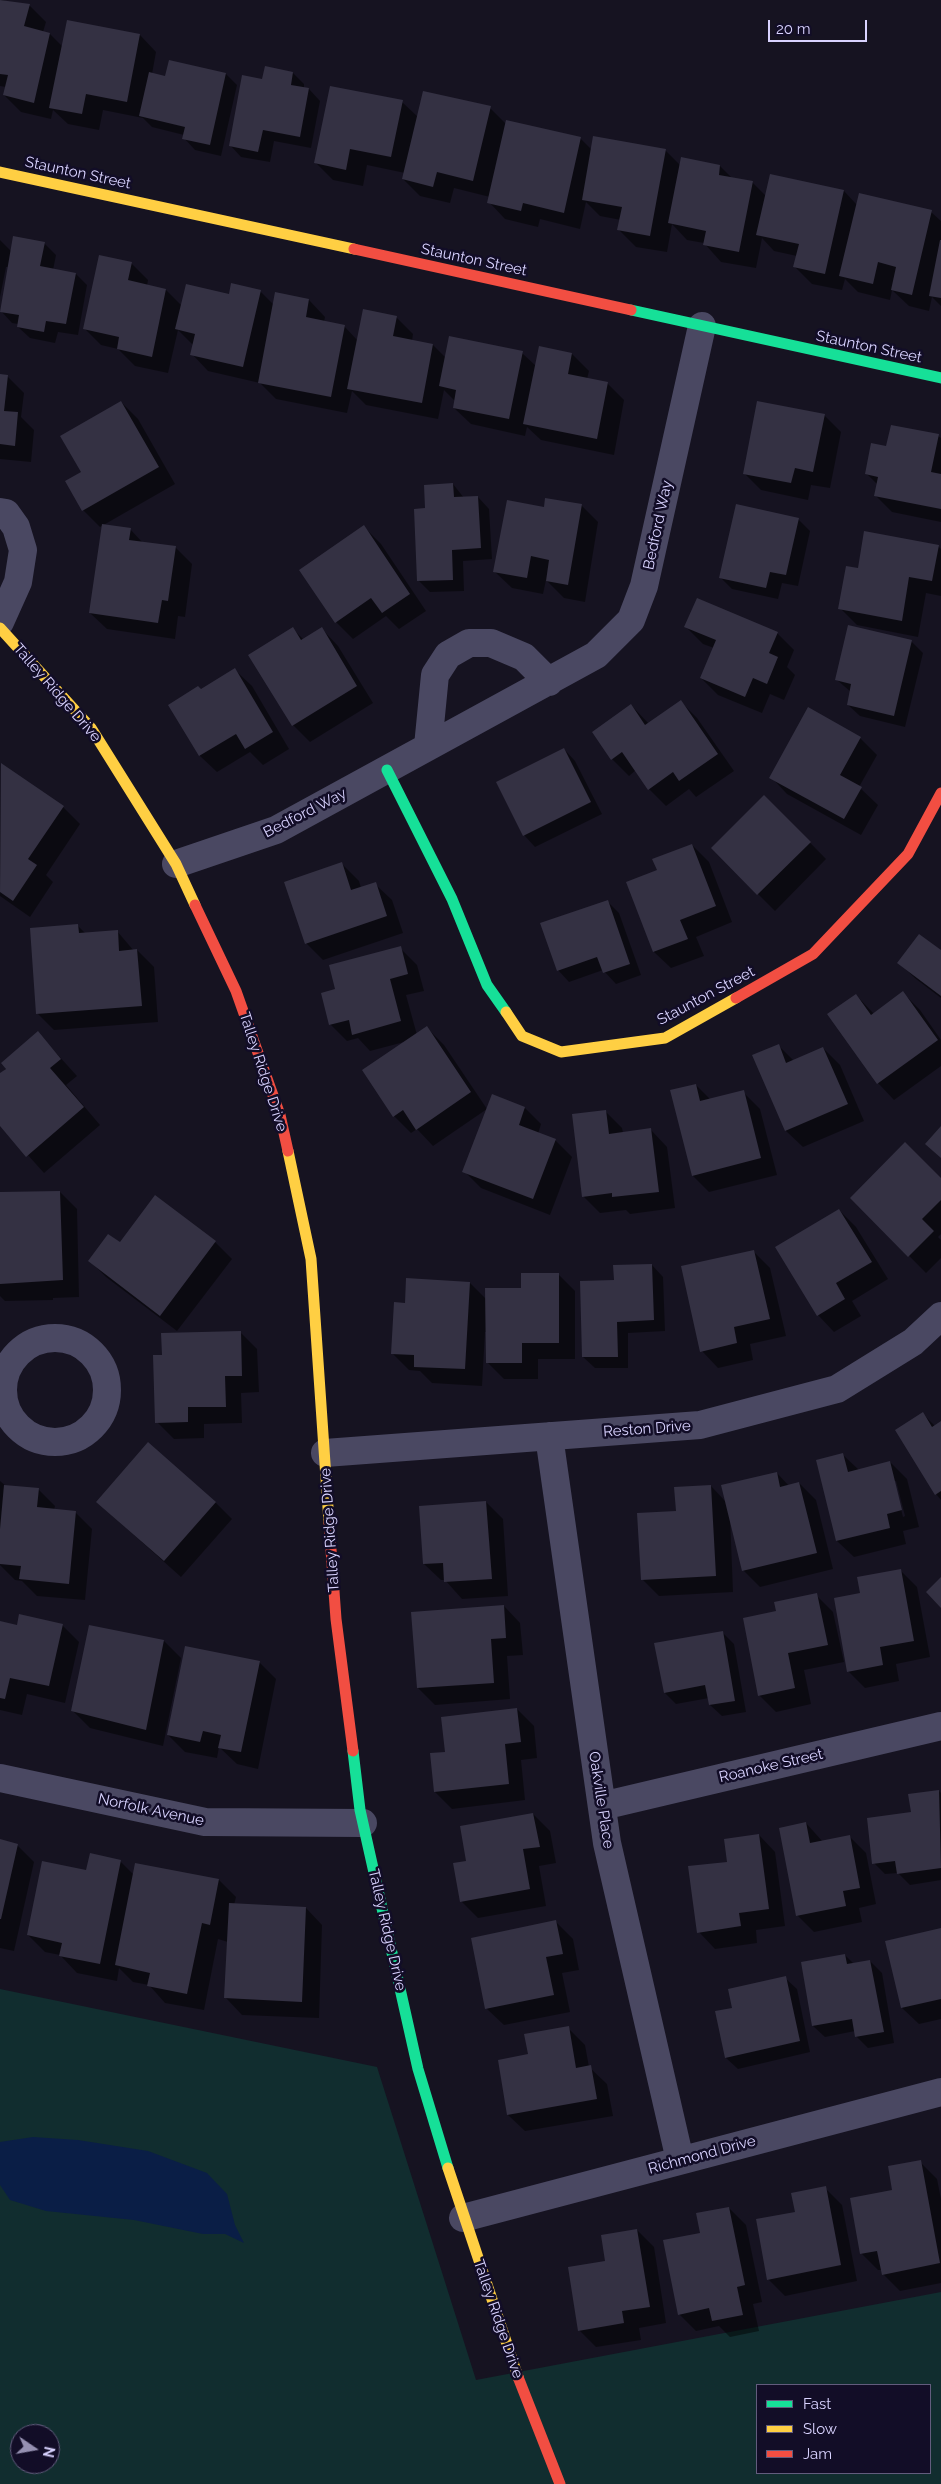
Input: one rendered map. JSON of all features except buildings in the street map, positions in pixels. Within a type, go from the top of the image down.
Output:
[{"type":"street","name":"Staunton Street","points":[[0,172],[941,378]]},
{"type":"street","name":"Bedford Way","points":[[176,864],[276,830],[596,655],[632,620],[644,586],[702,326]]},
{"type":"street","points":[[0,512],[6,513],[16,527],[24,550],[18,582],[0,622]]},
{"type":"street","name":"Talley Ridge Drive","points":[[0,628],[91,728],[176,864],[236,991],[280,1115],[311,1259],[336,1619],[364,1823],[418,2069],[463,2218],[531,2415],[560,2484]]},
{"type":"street","points":[[428,746],[435,675],[448,655],[469,643],[491,643],[524,657],[548,682]]},
{"type":"street","name":"Staunton Street","points":[[387,770],[452,899],[488,985],[522,1036],[561,1052],[665,1038],[814,954],[908,854],[941,794]]},
{"type":"street","name":"Reston Drive","points":[[325,1452],[700,1425],[837,1389],[913,1342],[941,1316]]},
{"type":"street","name":"Oakville Place","points":[[549,1436],[607,1843],[680,2160]]},
{"type":"street","name":"Roanoke Street","points":[[602,1806],[941,1726]]},
{"type":"street","name":"Norfolk Avenue","points":[[0,1778],[205,1822],[364,1823]]},
{"type":"street","name":"Richmond Drive","points":[[463,2218],[941,2092]]},
{"type":"green space","points":[[0,1989],[377,2067],[476,2380],[941,2292],[941,2484],[0,2484]]},
{"type":"water","points":[[33,2137],[78,2140],[148,2151],[207,2173],[227,2194],[235,2225],[244,2243],[225,2234],[203,2234],[134,2220],[46,2211],[10,2200],[0,2185],[0,2142]]},
{"type":"traffic: fast","points":[[631,310],[941,378]]},
{"type":"traffic: fast","points":[[387,770],[452,899],[487,985],[506,1012]]},
{"type":"traffic: fast","points":[[353,1751],[360,1810],[418,2069],[448,2168]]},
{"type":"traffic: slow","points":[[0,172],[354,249]]},
{"type":"traffic: slow","points":[[0,628],[91,728],[176,864],[195,905]]},
{"type":"traffic: slow","points":[[506,1012],[522,1036],[561,1052],[665,1038],[736,998]]},
{"type":"traffic: slow","points":[[288,1151],[311,1259],[329,1522]]},
{"type":"traffic: slow","points":[[448,2168],[518,2377]]},
{"type":"traffic: jam","points":[[354,249],[631,310]]},
{"type":"traffic: jam","points":[[736,998],[813,954],[908,854],[941,793]]},
{"type":"traffic: jam","points":[[195,905],[236,991],[280,1115],[288,1151]]},
{"type":"traffic: jam","points":[[329,1522],[336,1619],[353,1751]]},
{"type":"traffic: jam","points":[[518,2377],[560,2484]]}]
